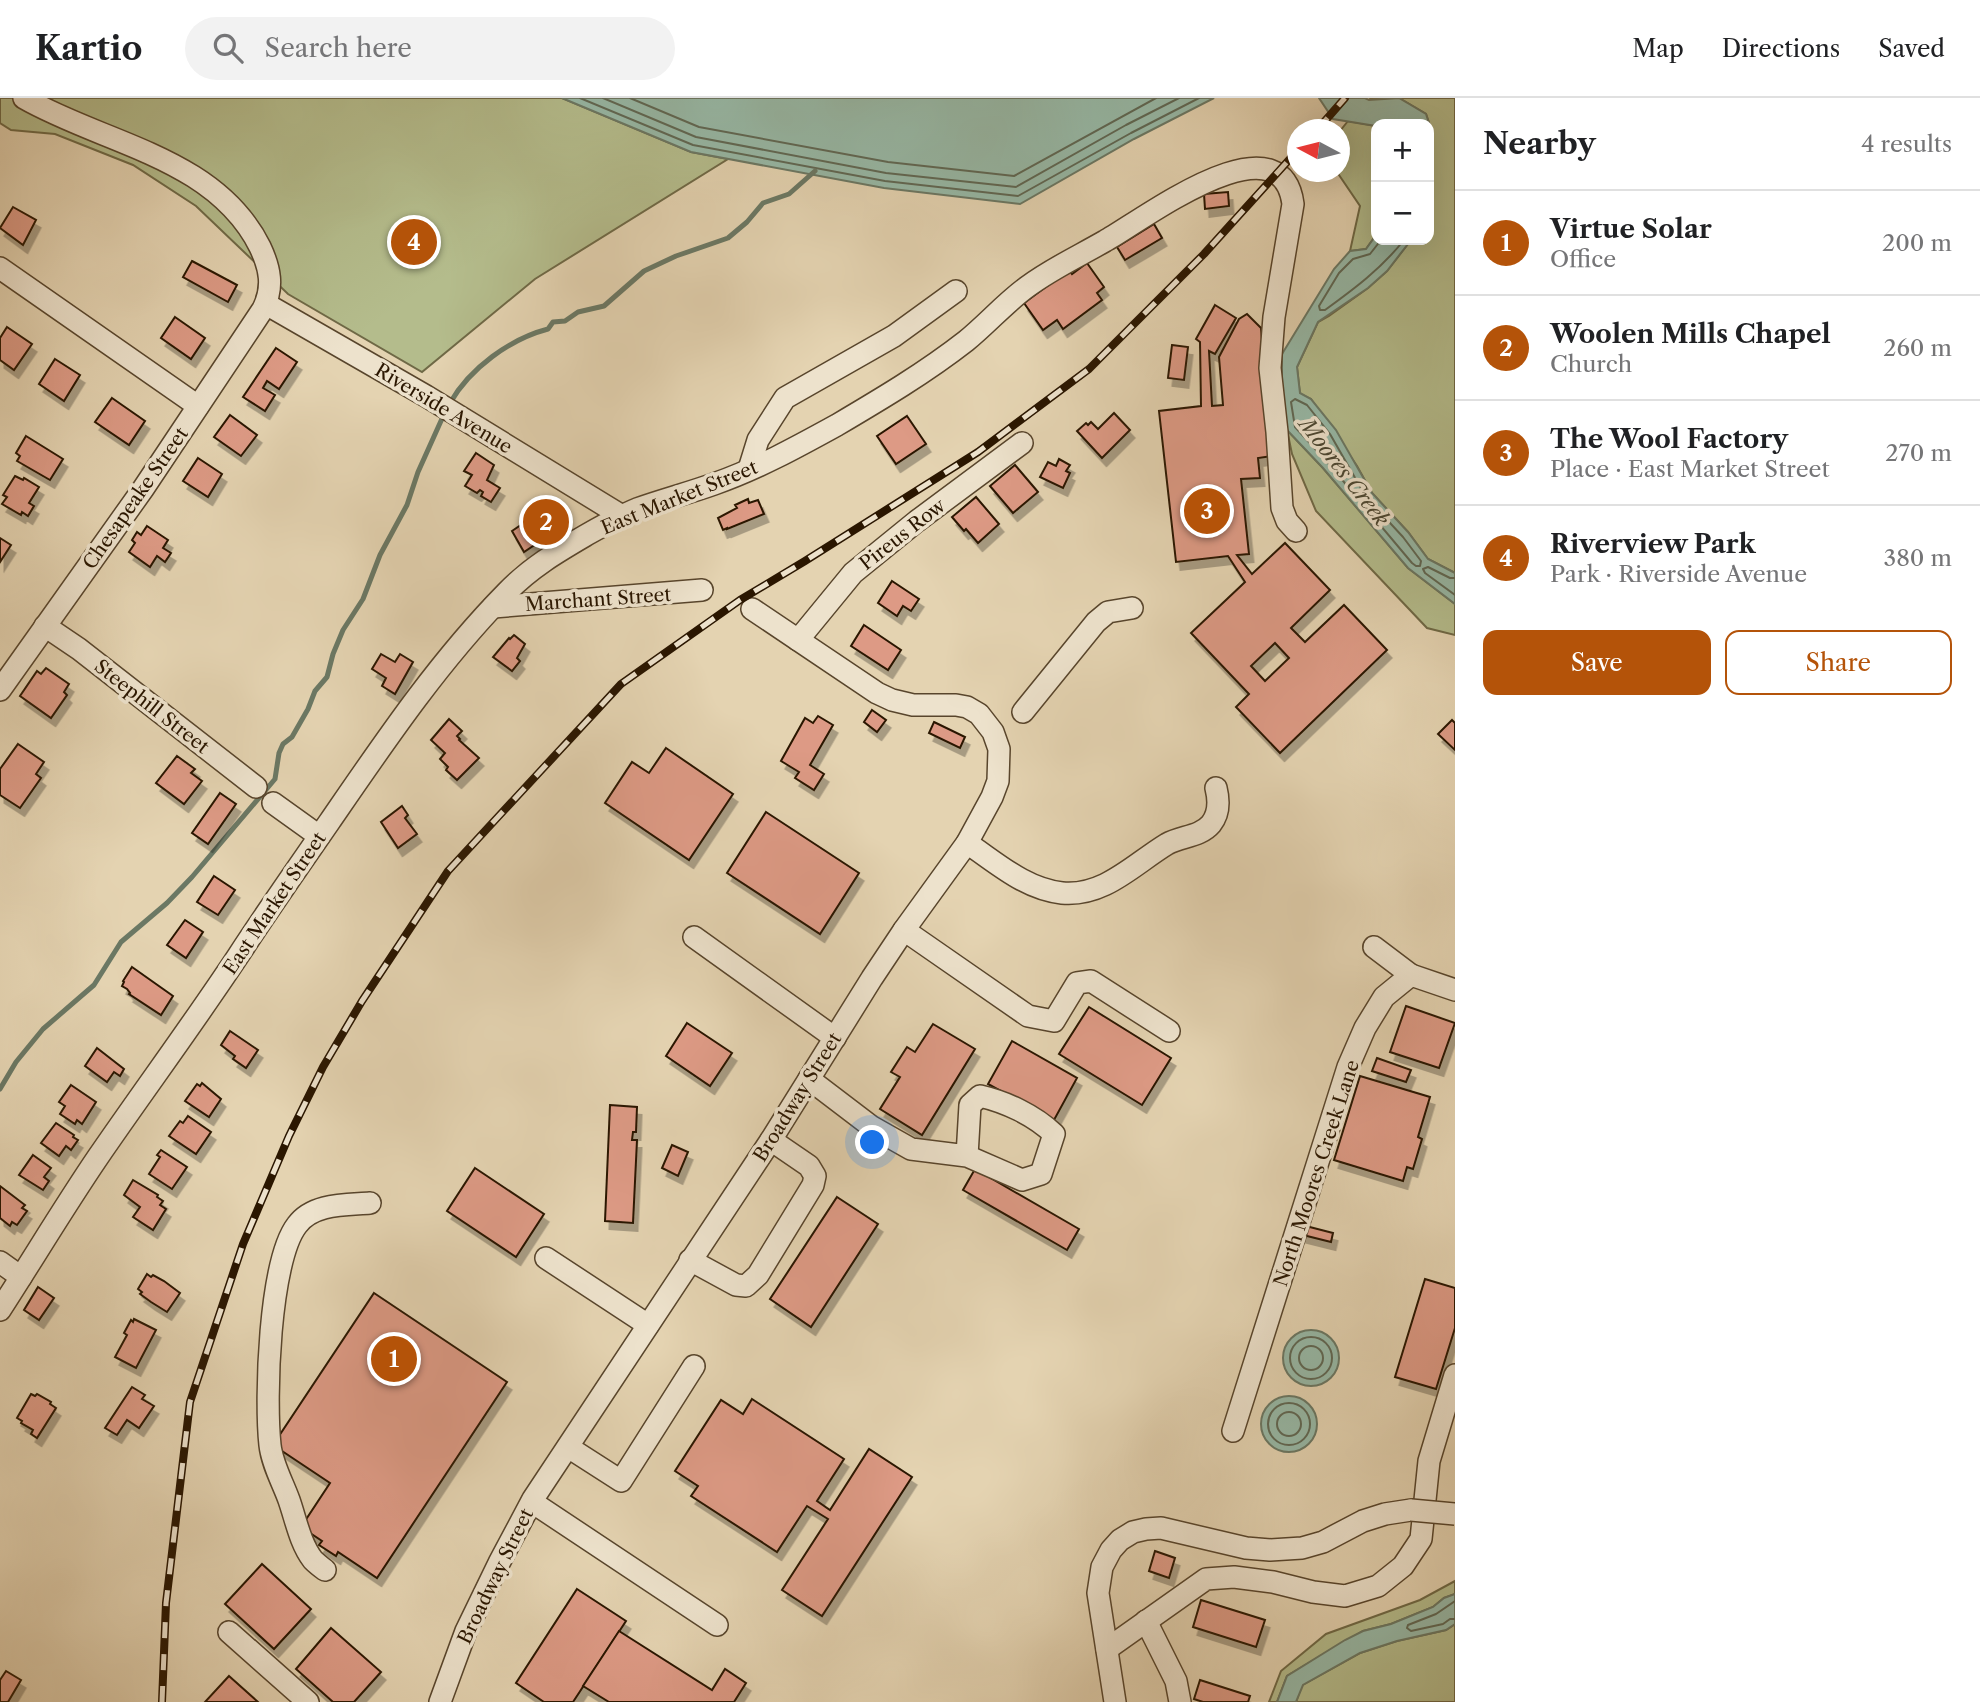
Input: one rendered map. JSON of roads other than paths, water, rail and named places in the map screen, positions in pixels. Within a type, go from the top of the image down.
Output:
[{"type":"street","points":[[24,98],[89,130],[163,159],[194,177],[224,200],[256,238],[268,263],[270,276],[266,304]]},
{"type":"street","name":"East Market Street","points":[[0,1310],[97,1159],[408,709],[493,607],[525,575],[552,555],[622,516],[715,484],[799,446],[900,387],[968,339],[1008,301],[1032,283],[1084,251],[1184,192],[1216,177],[1259,169],[1279,175],[1292,192],[1293,204],[1274,317],[1270,368],[1282,508],[1287,521],[1296,531]]},
{"type":"street","points":[[0,268],[198,406]]},
{"type":"street","points":[[749,469],[758,440],[785,398],[894,336],[956,291]]},
{"type":"street","name":"Riverside Avenue","points":[[266,304],[453,412],[622,516]]},
{"type":"street","name":"Chesapeake Street","points":[[0,690],[143,489],[266,304]]},
{"type":"street","name":"Pireus Row","points":[[798,640],[853,573],[916,521],[1022,443]]},
{"type":"street","name":"Marchant Street","points":[[493,607],[702,590]]},
{"type":"street","points":[[1023,712],[1096,621],[1108,612],[1132,608]]},
{"type":"street","name":"Broadway Street","points":[[440,1702],[466,1631],[531,1502],[771,1140],[904,930],[967,843],[998,781],[999,749],[993,732],[979,714],[967,707],[956,705],[913,705],[892,700],[877,693],[752,609]]},
{"type":"street","name":"Steephill Street","points":[[46,626],[256,787]]},
{"type":"street","points":[[967,843],[1020,880],[1035,887],[1065,893],[1082,892],[1119,878],[1168,844],[1200,832],[1211,824],[1217,813],[1219,798],[1216,788]]},
{"type":"street","points":[[273,803],[319,836]]},
{"type":"street","points":[[904,930],[1028,1016],[1054,1021],[1077,983],[1091,981],[1169,1031]]},
{"type":"street","points":[[694,937],[835,1038]]},
{"type":"street","points":[[1374,947],[1411,975],[1455,990]]},
{"type":"street","name":"North Moores Creek Lane","points":[[1233,1430],[1349,1067],[1365,1028],[1384,998],[1411,975]]},
{"type":"street","points":[[809,1079],[872,1126],[911,1149],[967,1156],[1022,1180],[1041,1174],[1055,1133],[1043,1123],[997,1100],[979,1096],[970,1105],[967,1156]]},
{"type":"street","points":[[690,1260],[736,1285],[746,1286],[758,1275],[813,1185],[815,1176],[809,1166],[771,1140]]},
{"type":"street","points":[[325,1570],[313,1560],[303,1541],[270,1447],[272,1329],[278,1280],[284,1251],[297,1225],[314,1210],[370,1203]]},
{"type":"street","points":[[546,1258],[648,1325]]},
{"type":"street","points":[[0,1262],[21,1277]]},
{"type":"street","points":[[568,1447],[621,1481],[694,1366]]},
{"type":"street","points":[[1107,1649],[1206,1578],[1234,1577],[1273,1582],[1313,1592],[1345,1596],[1378,1586],[1403,1566],[1421,1539],[1429,1461],[1455,1375]]},
{"type":"street","points":[[531,1502],[717,1625]]},
{"type":"street","points":[[1115,1702],[1098,1593],[1102,1567],[1111,1550],[1133,1532],[1161,1528],[1246,1548],[1270,1550],[1302,1548],[1323,1542],[1363,1521],[1385,1514],[1411,1510],[1455,1514]]},
{"type":"street","points":[[1146,1622],[1176,1681],[1180,1702]]},
{"type":"street","points":[[229,1632],[308,1702]]},
{"type":"water","points":[[562,98],[1214,98],[1134,139],[1020,204],[884,188],[691,152]]},
{"type":"water","points":[[1319,98],[1399,98],[1426,114],[1428,119],[1371,119],[1371,125],[1350,122],[1350,119],[1333,119]]},
{"type":"water","name":"Moores Creek","points":[[1371,242],[1371,245],[1407,245],[1387,271],[1368,288],[1318,322],[1297,367],[1300,393],[1311,399],[1336,430],[1372,493],[1408,532],[1428,559],[1455,573],[1455,604],[1408,568],[1287,430],[1282,392],[1282,354],[1334,269],[1350,251],[1366,249]]},
{"type":"water","points":[[1311,1330],[1322,1332],[1331,1338],[1337,1347],[1337,1369],[1331,1378],[1322,1384],[1311,1386],[1300,1384],[1291,1378],[1285,1369],[1283,1358],[1285,1347],[1291,1338],[1300,1332]]},
{"type":"water","points":[[1289,1396],[1300,1398],[1309,1404],[1315,1413],[1315,1435],[1309,1444],[1300,1450],[1289,1452],[1278,1450],[1269,1444],[1263,1435],[1261,1424],[1263,1413],[1269,1404],[1278,1398]]},
{"type":"water","points":[[1455,1594],[1455,1624],[1446,1630],[1360,1653],[1303,1685],[1296,1702],[1277,1702],[1287,1676],[1345,1640],[1363,1631],[1391,1624],[1433,1607],[1444,1598]]},
{"type":"waterway","points":[[450,403],[468,378],[506,348],[548,329],[553,322],[565,321],[578,312],[604,306],[644,271],[676,256],[728,238],[747,222],[763,203],[789,194],[815,171]]},
{"type":"waterway","points":[[0,1089],[16,1062],[43,1029],[94,985],[121,942],[167,903],[192,877],[275,779],[283,744],[292,737],[315,691],[327,677],[343,630],[363,599],[380,555],[407,505],[418,472],[445,412]]},
{"type":"railway","points":[[1327,119],[1345,98]]},
{"type":"railway","points":[[162,1702],[166,1603],[190,1402],[243,1244],[289,1136],[323,1067],[362,1001],[448,871],[621,684],[740,600],[978,452],[1089,369],[1204,254],[1287,162]]},
{"type":"place","name":"Riverview Park","points":[[414,242]]},
{"type":"place","name":"The Wool Factory","points":[[1207,511]]},
{"type":"place","name":"Woolen Mills Chapel","points":[[546,522]]},
{"type":"place","name":"Virtue Solar","points":[[394,1359]]}]
